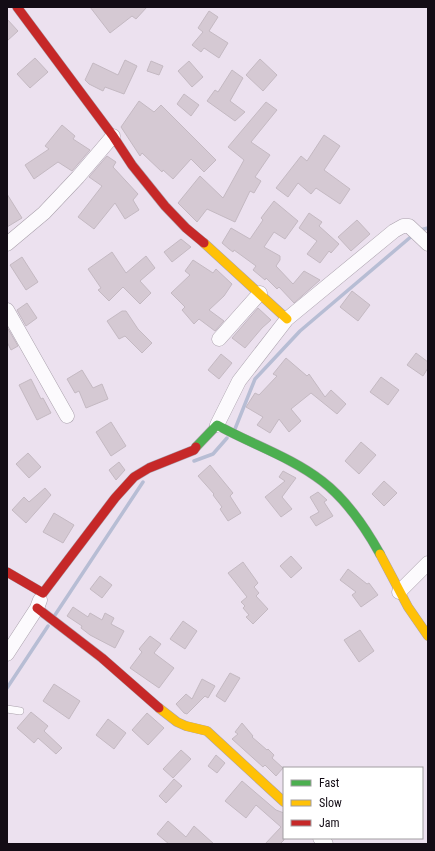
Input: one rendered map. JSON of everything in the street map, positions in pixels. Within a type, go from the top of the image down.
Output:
[{"type":"street","points":[[17,7],[113,136],[132,165],[165,206],[186,228],[208,246],[287,319]]},
{"type":"street","points":[[7,244],[44,213],[78,177],[113,136]]},
{"type":"street","points":[[7,654],[39,610],[43,593],[114,498],[134,477],[150,468],[194,450],[219,426],[238,381],[287,319],[394,231],[403,226],[419,235]]},
{"type":"street","points":[[219,339],[260,293]]},
{"type":"street","points":[[7,310],[67,416]]},
{"type":"street","points":[[219,426],[309,471],[334,492],[357,517],[380,554],[399,592],[419,626],[428,636]]},
{"type":"street","points":[[399,592],[428,564]]},
{"type":"street","points":[[7,572],[43,593]]},
{"type":"street","points":[[39,610],[102,658],[163,712],[177,722],[186,726],[207,731],[283,801]]},
{"type":"lane","points":[[7,709],[20,711]]},
{"type":"building","points":[[90,7],[147,7],[136,19],[132,16],[110,33]]},
{"type":"building","points":[[209,11],[218,17],[209,31],[228,43],[219,58],[204,48],[201,52],[192,45],[203,32],[198,28]]},
{"type":"building","points":[[7,19],[18,31],[7,41]]},
{"type":"building","points":[[35,58],[48,72],[30,88],[17,74]]},
{"type":"building","points":[[260,59],[277,75],[263,91],[246,75]]},
{"type":"building","points":[[125,60],[137,66],[124,94],[105,87],[103,91],[89,84],[85,80],[93,63],[118,75]]},
{"type":"building","points":[[151,61],[163,66],[159,75],[147,71]]},
{"type":"building","points":[[189,61],[203,77],[192,87],[178,71]]},
{"type":"building","points":[[232,70],[243,78],[230,101],[245,112],[235,121],[207,101],[215,90],[218,92]]},
{"type":"building","points":[[184,94],[199,105],[191,116],[177,104]]},
{"type":"building","points":[[139,101],[154,112],[161,105],[216,160],[204,172],[191,159],[173,179],[163,170],[162,172],[142,153],[140,156],[121,127]]},
{"type":"building","points":[[266,102],[277,110],[251,142],[270,155],[255,177],[261,181],[254,193],[250,191],[235,222],[207,209],[197,222],[178,203],[200,176],[223,198],[244,160],[228,147]]},
{"type":"building","points":[[62,125],[75,136],[73,139],[90,150],[72,171],[58,162],[34,179],[25,165],[49,149],[45,146]]},
{"type":"building","points":[[324,135],[340,146],[324,170],[350,189],[340,204],[316,188],[311,194],[298,183],[288,197],[276,188],[301,156],[307,161]]},
{"type":"building","points":[[107,156],[116,162],[113,167],[138,194],[133,200],[139,210],[125,219],[115,203],[94,229],[78,217],[102,186],[89,177]]},
{"type":"building","points":[[7,194],[22,218],[7,227]]},
{"type":"building","points":[[274,201],[298,221],[285,239],[274,232],[264,247],[280,256],[280,260],[276,266],[293,284],[304,271],[320,280],[294,303],[279,287],[277,289],[266,278],[265,280],[253,270],[256,266],[234,250],[233,252],[222,243],[231,228],[250,239],[263,220],[261,218]]},
{"type":"building","points":[[309,213],[322,222],[319,226],[339,244],[331,253],[329,251],[320,263],[307,254],[317,241],[299,228]]},
{"type":"building","points":[[357,220],[370,234],[351,251],[338,237]]},
{"type":"building","points":[[181,239],[191,247],[172,262],[164,252]]},
{"type":"building","points":[[112,252],[126,273],[146,256],[155,268],[140,281],[151,293],[140,304],[123,287],[109,301],[98,290],[101,288],[88,269]]},
{"type":"building","points":[[22,257],[38,282],[26,290],[10,265]]},
{"type":"building","points":[[193,260],[213,273],[216,269],[232,284],[224,296],[209,310],[224,321],[215,331],[199,319],[194,324],[182,310],[185,307],[171,293],[190,275],[185,271]]},
{"type":"building","points":[[352,291],[370,305],[358,321],[340,307]]},
{"type":"building","points":[[27,303],[37,318],[26,326],[17,310]]},
{"type":"building","points":[[258,308],[271,320],[245,348],[232,338]]},
{"type":"building","points":[[122,311],[126,311],[138,329],[152,343],[142,353],[125,336],[119,339],[107,321]]},
{"type":"building","points":[[7,327],[18,346],[11,350],[7,342]]},
{"type":"building","points":[[416,353],[428,362],[428,368],[423,376],[407,365]]},
{"type":"building","points":[[221,354],[232,363],[219,379],[208,370]]},
{"type":"building","points":[[286,358],[307,376],[309,374],[325,397],[331,390],[346,404],[337,414],[311,393],[291,409],[301,421],[289,432],[279,419],[270,433],[257,425],[263,417],[246,407],[255,393],[259,395],[277,376],[273,374]]},
{"type":"building","points":[[82,370],[93,388],[102,384],[108,399],[86,408],[79,391],[75,393],[67,379]]},
{"type":"building","points":[[381,377],[399,390],[388,405],[370,392]]},
{"type":"building","points":[[31,379],[41,399],[43,398],[51,413],[37,420],[19,385]]},
{"type":"building","points":[[111,422],[126,446],[111,456],[96,432]]},
{"type":"building","points":[[361,442],[376,455],[359,474],[345,461]]},
{"type":"building","points":[[28,453],[41,467],[29,478],[16,464]]},
{"type":"building","points":[[119,462],[125,470],[116,480],[109,470]]},
{"type":"building","points":[[210,465],[233,493],[230,496],[241,513],[228,521],[220,509],[222,507],[213,495],[214,494],[198,476]]},
{"type":"building","points":[[283,471],[296,478],[282,497],[292,509],[281,517],[265,497],[285,481],[279,477]]},
{"type":"building","points":[[384,481],[397,493],[384,506],[372,494]]},
{"type":"building","points":[[45,488],[51,495],[26,523],[12,510],[24,497],[29,502]]},
{"type":"building","points":[[318,492],[327,500],[324,502],[333,516],[316,526],[310,517],[319,512],[310,497]]},
{"type":"building","points":[[54,513],[74,525],[63,543],[43,532]]},
{"type":"building","points":[[291,556],[302,568],[291,578],[280,566]]},
{"type":"building","points":[[243,562],[258,583],[254,587],[259,593],[256,596],[268,609],[253,624],[246,617],[249,615],[243,608],[245,606],[241,602],[247,597],[228,573]]},
{"type":"building","points":[[348,569],[367,584],[369,583],[378,595],[361,607],[352,595],[356,592],[340,580]]},
{"type":"building","points":[[100,576],[112,585],[102,598],[90,589]]},
{"type":"building","points":[[73,607],[88,617],[90,613],[102,620],[105,613],[114,618],[111,624],[124,631],[115,648],[90,635],[81,628],[82,626],[67,616]]},
{"type":"building","points":[[183,621],[197,631],[185,649],[170,639]]},
{"type":"building","points":[[360,630],[374,651],[359,662],[344,640]]},
{"type":"building","points":[[150,636],[161,644],[154,653],[174,668],[159,688],[130,668],[142,652],[139,649]]},
{"type":"building","points":[[230,673],[240,678],[225,702],[216,696]]},
{"type":"building","points":[[202,679],[215,686],[208,698],[205,696],[187,714],[184,713],[176,704],[186,694],[192,699]]},
{"type":"building","points":[[54,684],[80,701],[69,719],[43,701]]},
{"type":"building","points":[[31,712],[48,726],[44,731],[62,748],[56,754],[38,738],[34,743],[17,728]]},
{"type":"building","points":[[147,713],[164,728],[148,745],[132,730]]},
{"type":"building","points":[[108,719],[126,733],[114,749],[96,735]]},
{"type":"building","points":[[242,723],[253,736],[252,737],[274,755],[272,758],[283,768],[276,776],[265,765],[263,767],[232,739],[238,734],[235,732]]},
{"type":"building","points":[[181,750],[191,759],[173,778],[163,769]]},
{"type":"building","points":[[216,755],[225,763],[217,773],[208,766]]},
{"type":"building","points":[[174,779],[182,786],[166,803],[159,796]]},
{"type":"building","points":[[242,781],[276,810],[283,813],[284,840],[280,844],[265,844],[281,827],[256,805],[246,818],[225,801]]},
{"type":"building","points":[[168,821],[186,837],[194,826],[214,844],[169,844],[157,834]]},
{"type":"waterway","points":[[420,230],[428,228]]},
{"type":"waterway","points":[[235,429],[255,379],[300,331],[413,235]]},
{"type":"waterway","points":[[194,461],[213,454],[227,438]]},
{"type":"waterway","points":[[55,615],[143,482]]},
{"type":"waterway","points":[[7,688],[48,626]]},
{"type":"traffic: fast","points":[[196,447],[217,425],[310,472],[331,488],[355,514],[380,554]]},
{"type":"traffic: slow","points":[[204,243],[287,319]]},
{"type":"traffic: slow","points":[[380,554],[408,607],[428,636]]},
{"type":"traffic: slow","points":[[159,708],[177,722],[186,726],[207,731],[283,801]]},
{"type":"traffic: jam","points":[[17,7],[113,136],[132,165],[165,206],[186,228],[204,243]]},
{"type":"traffic: jam","points":[[7,572],[43,593],[115,498],[134,477],[149,468],[194,450],[196,447]]},
{"type":"traffic: jam","points":[[37,608],[102,658],[159,708]]}]
